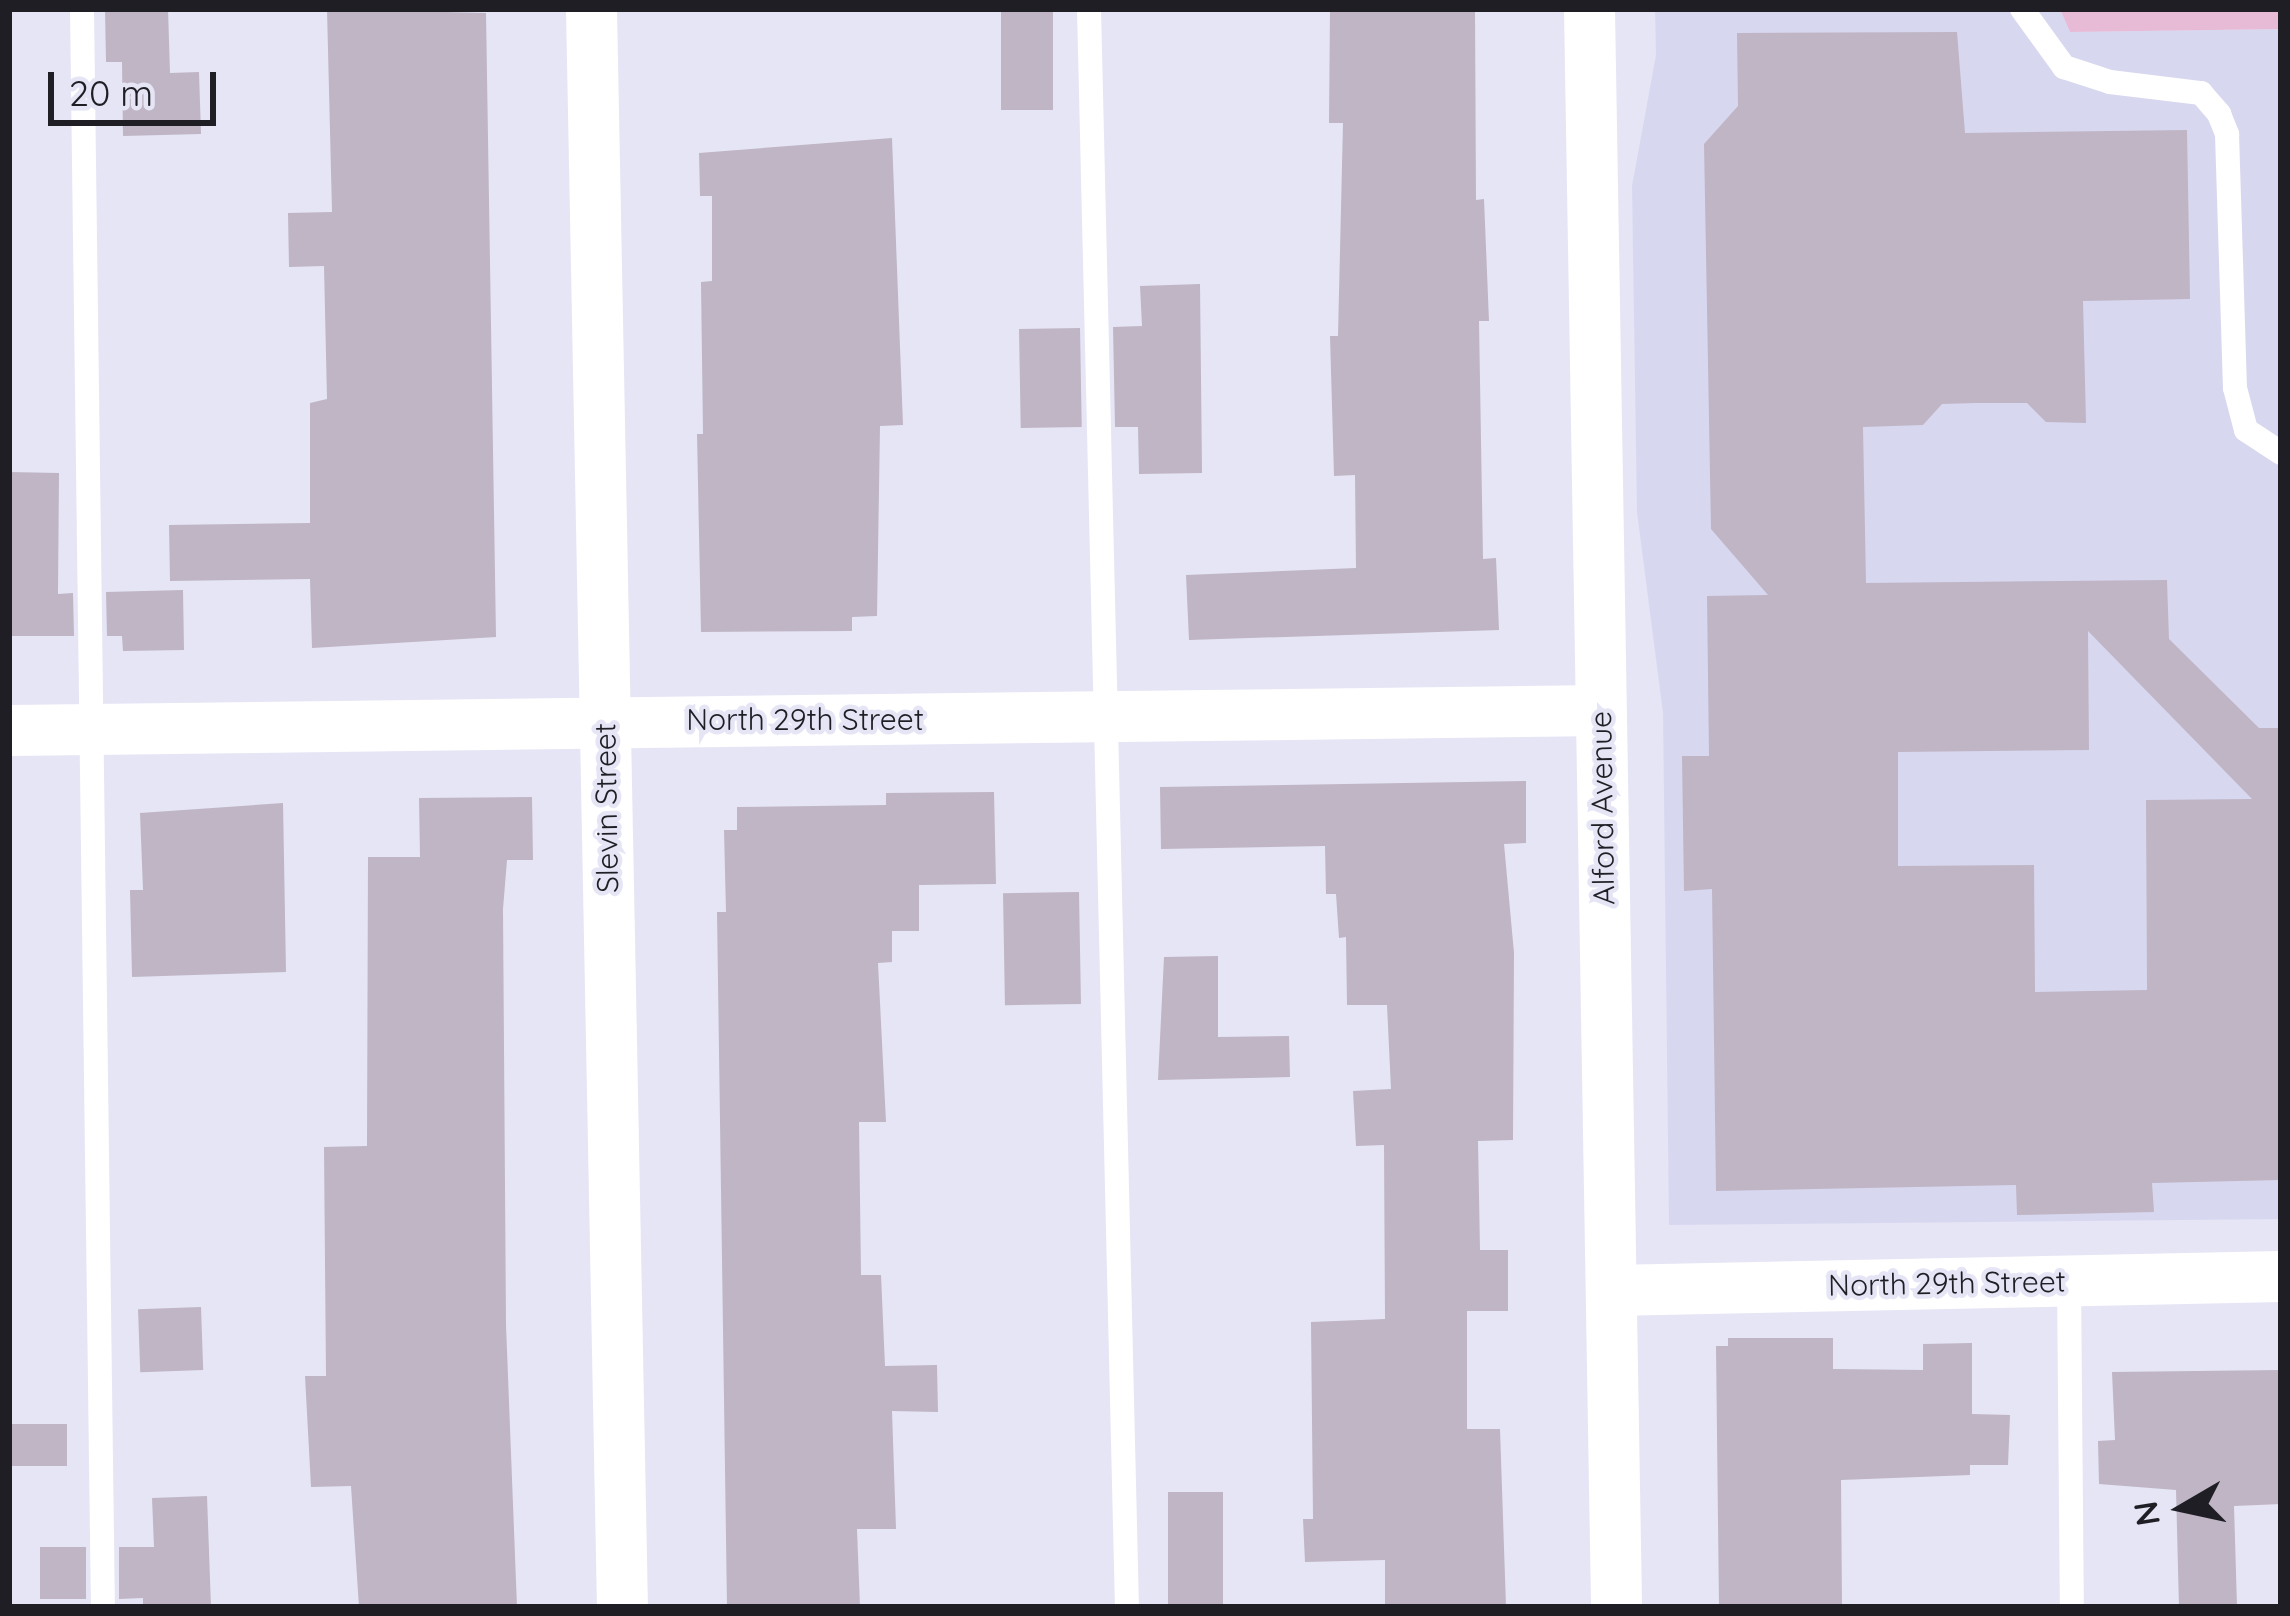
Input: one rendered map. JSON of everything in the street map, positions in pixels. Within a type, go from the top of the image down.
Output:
[{"type":"street","name":"Slevin Street","points":[[591,9],[622,1607]]},
{"type":"street","name":"Alford Avenue","points":[[1588,9],[1616,1607]]},
{"type":"street","name":"North 29th Street","points":[[9,730],[1600,710]]},
{"type":"street","name":"North 29th Street","points":[[1612,1290],[2281,1276]]},
{"type":"lane","points":[[82,9],[104,1607]]},
{"type":"lane","points":[[1089,9],[1099,651],[1108,717],[1127,1607]]},
{"type":"lane","points":[[2022,9],[2064,68],[2110,82],[2201,93],[2219,114],[2227,134],[2235,388],[2246,430],[2281,453]]},
{"type":"lane","points":[[2069,1280],[2072,1607]]},
{"type":"shaded area","points":[[1655,9],[2060,9],[2070,32],[2281,29],[2281,1219],[1669,1225],[1663,713],[1637,512],[1632,186],[1656,55]]},
{"type":"shaded area","points":[[2060,9],[2281,9],[2281,29],[2070,32]]},
{"type":"building","points":[[105,9],[168,9],[170,73],[199,72],[201,134],[123,136],[122,62],[106,62]]},
{"type":"building","points":[[327,9],[486,13],[496,637],[312,648],[310,579],[170,581],[169,525],[310,523],[310,403],[327,399],[324,266],[289,267],[288,213],[332,212]]},
{"type":"building","points":[[1001,9],[1053,9],[1053,110],[1001,110]]},
{"type":"building","points":[[1330,9],[1475,9],[1476,200],[1484,199],[1489,321],[1479,321],[1483,559],[1496,558],[1499,630],[1189,640],[1186,575],[1356,568],[1355,475],[1334,476],[1330,336],[1338,336],[1343,123],[1329,123]]},
{"type":"building","points":[[1957,32],[1965,133],[2187,130],[2190,299],[2083,301],[2086,423],[2046,422],[2027,403],[1976,403],[1942,404],[1923,425],[1863,427],[1866,583],[2167,580],[2169,639],[2259,728],[2281,728],[2281,1180],[2152,1183],[2154,1212],[2017,1215],[2016,1185],[1716,1191],[1712,889],[1684,891],[1682,756],[1709,756],[1707,596],[1768,595],[1711,529],[1704,144],[1738,106],[1737,33]],"holes":[[[2088,631],[2252,799],[2146,800],[2147,990],[2035,992],[2034,865],[1898,866],[1898,752],[2089,750]]]},
{"type":"building","points":[[892,138],[903,425],[880,426],[877,616],[852,617],[852,631],[701,632],[697,434],[703,434],[701,282],[712,281],[712,196],[700,196],[699,153]]},
{"type":"building","points":[[1200,284],[1202,473],[1139,474],[1138,427],[1115,427],[1113,327],[1142,326],[1140,286]]},
{"type":"building","points":[[1080,328],[1082,427],[1021,428],[1019,329]]},
{"type":"building","points":[[9,472],[59,473],[58,594],[73,593],[74,636],[9,636]]},
{"type":"building","points":[[183,590],[184,650],[123,651],[122,636],[107,636],[106,592]]},
{"type":"building","points":[[1526,781],[1526,843],[1504,844],[1514,953],[1513,1140],[1478,1141],[1480,1250],[1508,1250],[1508,1311],[1467,1311],[1467,1429],[1500,1429],[1506,1607],[1385,1607],[1385,1560],[1305,1562],[1303,1519],[1313,1519],[1311,1322],[1385,1319],[1384,1145],[1356,1146],[1353,1091],[1391,1089],[1387,1005],[1347,1005],[1346,937],[1339,938],[1336,894],[1326,894],[1325,846],[1161,849],[1160,787]]},
{"type":"building","points":[[994,792],[996,884],[919,885],[919,931],[892,931],[892,962],[878,963],[886,1122],[859,1122],[861,1275],[881,1275],[885,1366],[937,1365],[938,1412],[892,1411],[896,1529],[857,1529],[860,1607],[727,1607],[717,912],[726,912],[724,830],[737,830],[737,807],[886,805],[886,793]]},
{"type":"building","points":[[532,797],[533,860],[507,860],[503,909],[506,1325],[517,1607],[359,1607],[351,1486],[311,1487],[305,1376],[326,1376],[324,1147],[367,1146],[368,857],[420,857],[419,798]]},
{"type":"building","points":[[283,803],[286,972],[132,977],[130,890],[143,890],[140,813]]},
{"type":"building","points":[[1079,892],[1081,1004],[1005,1005],[1003,893]]},
{"type":"building","points":[[1218,956],[1218,1037],[1289,1036],[1290,1077],[1158,1080],[1164,957]]},
{"type":"building","points":[[201,1307],[203,1370],[140,1372],[138,1309]]},
{"type":"building","points":[[1728,1338],[1833,1338],[1833,1369],[1923,1370],[1923,1344],[1972,1343],[1972,1414],[2010,1415],[2008,1465],[1970,1465],[1970,1475],[1841,1480],[1842,1607],[1719,1607],[1716,1346],[1728,1346]]},
{"type":"building","points":[[2281,1370],[2281,1504],[2234,1506],[2237,1607],[2179,1607],[2176,1490],[2099,1484],[2098,1441],[2115,1440],[2112,1372]]},
{"type":"building","points":[[9,1424],[67,1424],[67,1466],[9,1466]]},
{"type":"building","points":[[1168,1492],[1223,1492],[1223,1607],[1168,1607]]},
{"type":"building","points":[[207,1496],[211,1607],[143,1607],[143,1598],[119,1599],[119,1547],[154,1547],[152,1498]]},
{"type":"building","points":[[40,1547],[86,1547],[86,1599],[40,1599]]}]
